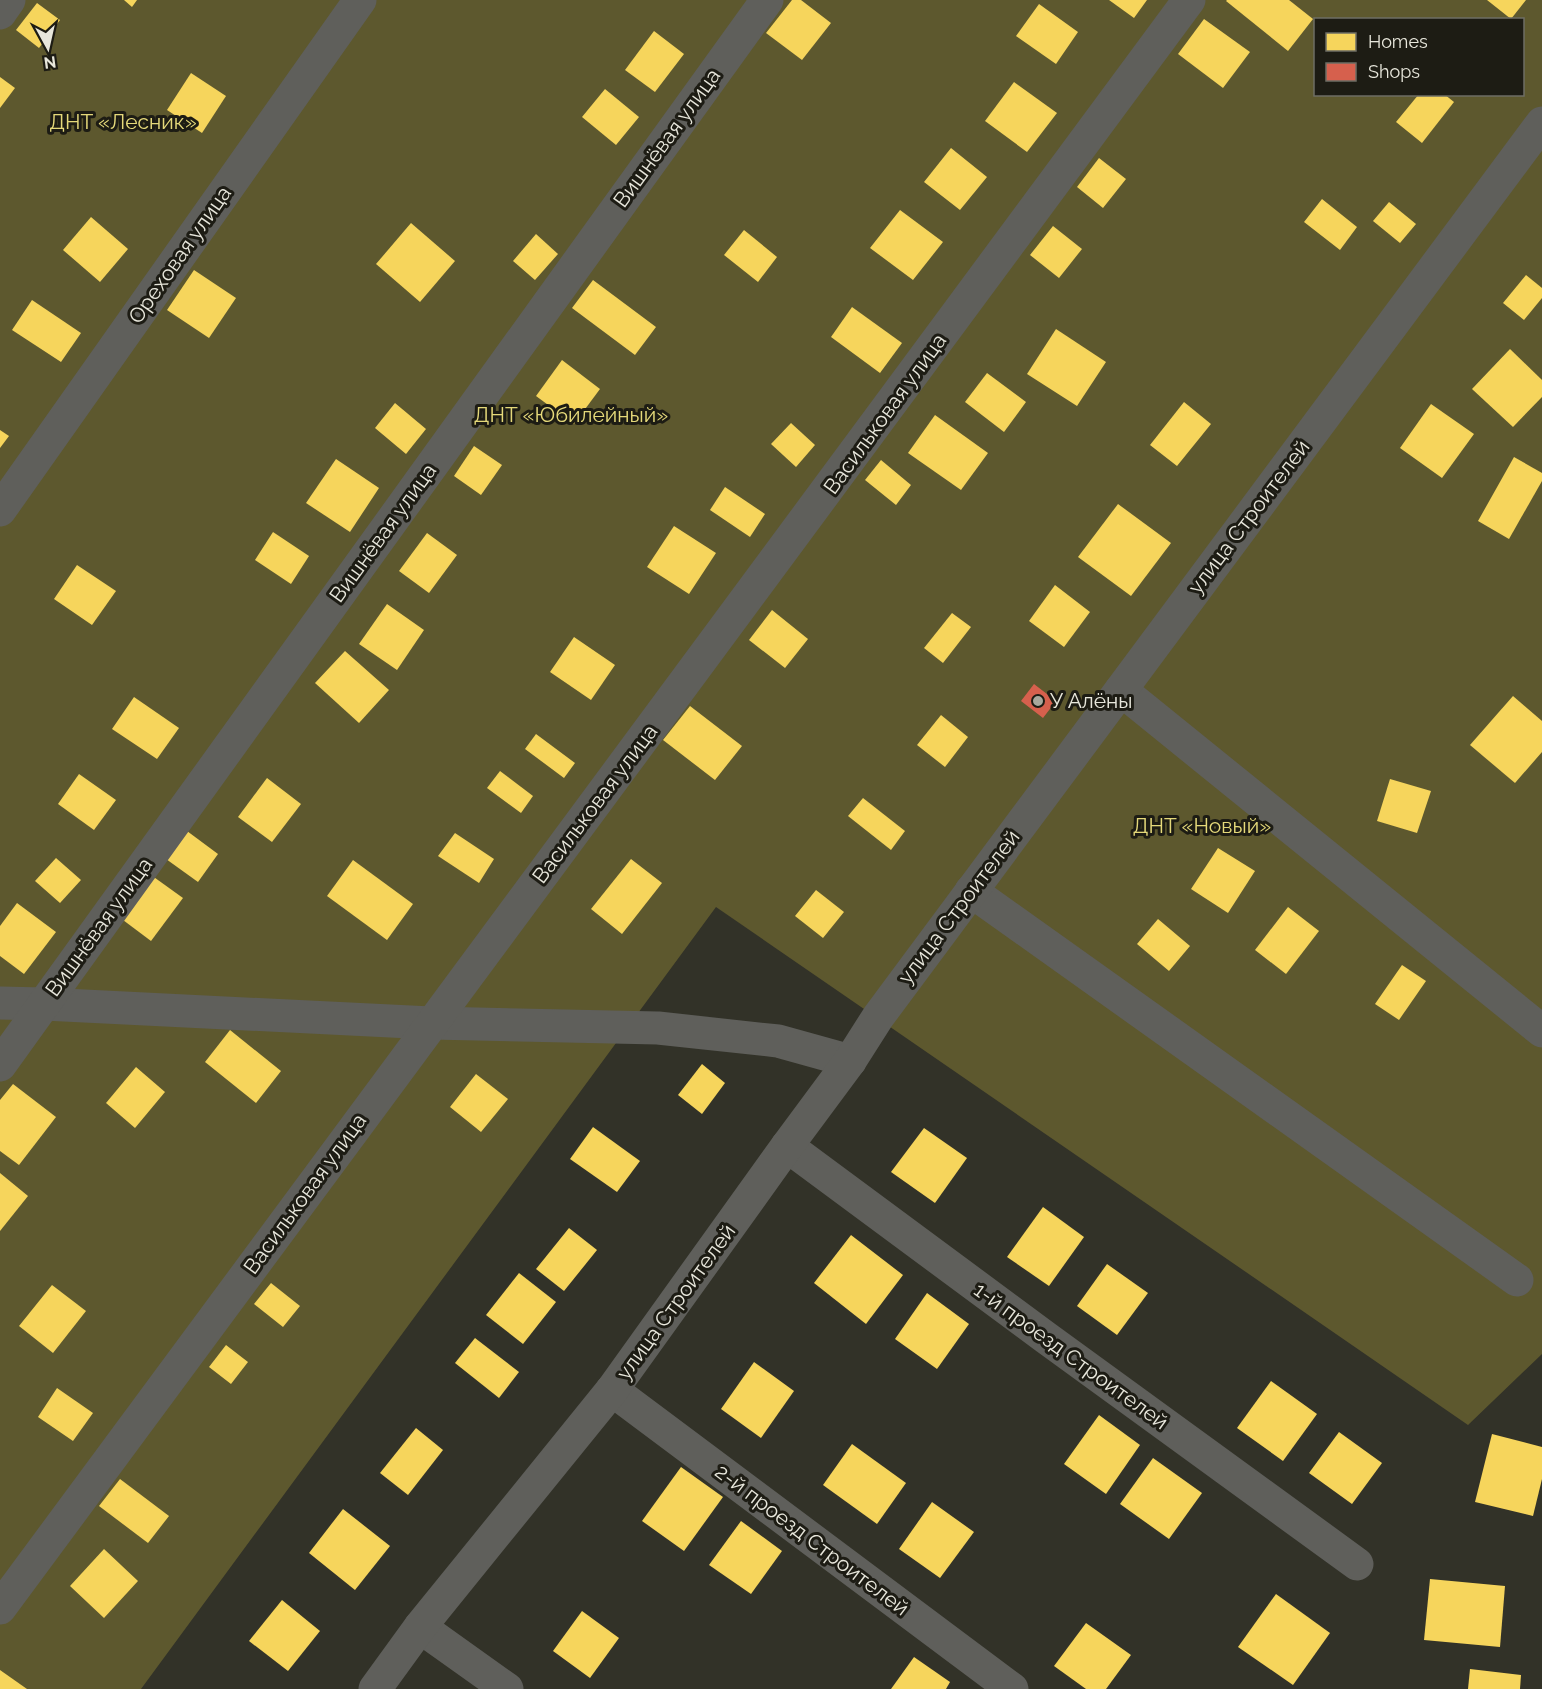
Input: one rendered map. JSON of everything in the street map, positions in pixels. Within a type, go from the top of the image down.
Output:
[{"type":"street","points":[[0,13],[9,0]]},
{"type":"street","name":"Ореховая улица","points":[[0,510],[360,0]]},
{"type":"street","name":"Вишнёвая улица","points":[[0,1065],[766,0]]},
{"type":"street","name":"Васильковая улица","points":[[0,1608],[431,1023],[872,432],[1189,0]]},
{"type":"street","name":"улица Строителей","points":[[375,1689],[420,1627],[612,1390],[850,1061],[878,1017],[1542,123]]},
{"type":"street","points":[[1121,690],[1542,1031]]},
{"type":"street","points":[[971,891],[1517,1280]]},
{"type":"street","points":[[0,1003],[431,1023],[658,1029],[778,1041],[850,1061]]},
{"type":"street","name":"1-й проезд Строителей","points":[[787,1146],[1357,1564]]},
{"type":"street","name":"2-й проезд Строителей","points":[[612,1390],[1012,1689]]},
{"type":"street","points":[[420,1627],[507,1689]]},
{"type":"green space","name":"ДНТ «Юбилейный»","points":[[0,0],[1542,0],[1542,1354],[1468,1425],[716,907],[141,1689],[0,1689]]},
{"type":"building: Homes","points":[[124,0],[137,0],[132,7]]},
{"type":"building: Homes","points":[[792,0],[801,0],[831,23],[802,60],[766,33]]},
{"type":"building: Homes","points":[[1109,0],[1147,0],[1134,18]]},
{"type":"building: Homes","points":[[1227,0],[1289,0],[1313,19],[1288,51]]},
{"type":"building: Homes","points":[[1487,0],[1526,0],[1510,18]]},
{"type":"building: Homes","points":[[37,3],[60,20],[39,48],[16,30]]},
{"type":"building: Homes","points":[[1039,4],[1078,32],[1056,64],[1016,36]]},
{"type":"building: Homes","points":[[1204,19],[1250,52],[1223,88],[1178,54]]},
{"type":"building: Homes","points":[[654,31],[684,54],[655,92],[625,70]]},
{"type":"building: Homes","points":[[191,73],[226,96],[202,133],[167,110]]},
{"type":"building: Homes","points":[[0,77],[15,88],[0,108]]},
{"type":"building: Homes","points":[[1014,82],[1057,113],[1027,152],[985,121]]},
{"type":"building: Homes","points":[[605,89],[639,117],[616,145],[582,117]]},
{"type":"building: Homes","points":[[1417,96],[1446,96],[1454,102],[1422,143],[1396,122]]},
{"type":"building: Homes","points":[[951,148],[987,177],[960,210],[924,182]]},
{"type":"building: Homes","points":[[1099,158],[1126,179],[1103,208],[1077,187]]},
{"type":"building: Homes","points":[[1322,199],[1357,227],[1340,250],[1304,222]]},
{"type":"building: Homes","points":[[1389,202],[1416,224],[1400,243],[1373,221]]},
{"type":"building: Homes","points":[[900,210],[943,242],[913,280],[870,248]]},
{"type":"building: Homes","points":[[91,217],[128,249],[100,282],[63,250]]},
{"type":"building: Homes","points":[[411,223],[455,261],[420,302],[376,264]]},
{"type":"building: Homes","points":[[1053,226],[1082,249],[1059,278],[1030,255]]},
{"type":"building: Homes","points":[[744,230],[777,257],[758,282],[724,255]]},
{"type":"building: Homes","points":[[536,234],[558,254],[535,280],[513,261]]},
{"type":"building: Homes","points":[[194,270],[236,298],[209,338],[167,310]]},
{"type":"building: Homes","points":[[1526,275],[1542,288],[1542,298],[1524,320],[1503,303]]},
{"type":"building: Homes","points":[[593,280],[656,327],[635,355],[572,308]]},
{"type":"building: Homes","points":[[32,300],[81,333],[61,362],[12,330]]},
{"type":"building: Homes","points":[[852,307],[902,343],[880,373],[831,337]]},
{"type":"building: Homes","points":[[1056,329],[1106,362],[1077,406],[1027,374]]},
{"type":"building: Homes","points":[[1510,349],[1542,380],[1542,397],[1513,427],[1472,389]]},
{"type":"building: Homes","points":[[562,360],[600,389],[574,424],[536,396]]},
{"type":"building: Homes","points":[[987,373],[1026,402],[1004,432],[965,402]]},
{"type":"building: Homes","points":[[1184,402],[1211,424],[1177,466],[1150,445]]},
{"type":"building: Homes","points":[[395,403],[426,429],[406,454],[375,428]]},
{"type":"building: Homes","points":[[1431,404],[1474,434],[1442,478],[1400,448]]},
{"type":"building: Homes","points":[[935,415],[988,453],[961,490],[908,453]]},
{"type":"building: Homes","points":[[791,423],[815,445],[796,467],[771,444]]},
{"type":"building: Homes","points":[[0,430],[9,436],[0,448]]},
{"type":"building: Homes","points":[[474,446],[502,465],[481,495],[454,476]]},
{"type":"building: Homes","points":[[1514,457],[1542,473],[1542,481],[1509,539],[1478,521]]},
{"type":"building: Homes","points":[[336,459],[379,488],[350,532],[306,503]]},
{"type":"building: Homes","points":[[881,460],[911,485],[896,505],[865,480]]},
{"type":"building: Homes","points":[[725,487],[765,514],[750,537],[710,510]]},
{"type":"building: Homes","points":[[1118,504],[1171,543],[1131,596],[1078,557]]},
{"type":"building: Homes","points":[[674,526],[716,553],[689,594],[647,567]]},
{"type":"building: Homes","points":[[273,532],[309,556],[291,584],[255,560]]},
{"type":"building: Homes","points":[[427,533],[457,555],[429,593],[399,571]]},
{"type":"building: Homes","points":[[77,565],[116,591],[92,625],[54,599]]},
{"type":"building: Homes","points":[[1055,585],[1090,612],[1064,647],[1029,621]]},
{"type":"building: Homes","points":[[387,604],[424,630],[397,670],[359,644]]},
{"type":"building: Homes","points":[[772,610],[808,639],[785,668],[749,640]]},
{"type":"building: Homes","points":[[952,613],[971,627],[943,663],[924,648]]},
{"type":"building: Homes","points":[[574,637],[615,665],[591,700],[550,672]]},
{"type":"building: Homes","points":[[345,651],[389,690],[359,723],[315,683]]},
{"type":"building: Homes","points":[[1513,696],[1542,721],[1542,752],[1515,783],[1470,745]]},
{"type":"building: Homes","points":[[134,697],[179,728],[157,759],[112,729]]},
{"type":"building: Homes","points":[[690,706],[742,746],[715,780],[663,740]]},
{"type":"building: Homes","points":[[941,715],[968,737],[945,767],[917,745]]},
{"type":"building: Homes","points":[[536,734],[575,763],[564,778],[525,749]]},
{"type":"building: Homes","points":[[500,771],[533,796],[521,813],[487,788]]},
{"type":"building: Homes","points":[[79,774],[116,800],[94,830],[58,804]]},
{"type":"building: Homes","points":[[267,778],[301,804],[272,842],[238,817]]},
{"type":"building: Homes","points":[[1390,779],[1431,791],[1417,833],[1377,821]]},
{"type":"building: Homes","points":[[863,798],[905,831],[891,850],[848,816]]},
{"type":"building: Homes","points":[[187,831],[218,854],[198,882],[166,859]]},
{"type":"building: Homes","points":[[455,833],[494,859],[479,883],[438,856]]},
{"type":"building: Homes","points":[[1218,848],[1255,871],[1228,913],[1191,889]]},
{"type":"building: Homes","points":[[56,858],[81,880],[60,903],[35,881]]},
{"type":"building: Homes","points":[[631,859],[662,883],[622,934],[591,909]]},
{"type":"building: Homes","points":[[353,860],[413,904],[387,940],[327,896]]},
{"type":"building: Homes","points":[[151,875],[183,898],[151,941],[119,917]]},
{"type":"building: Homes","points":[[816,890],[844,912],[823,938],[795,916]]},
{"type":"building: Homes","points":[[17,903],[56,932],[24,974],[0,956],[0,926]]},
{"type":"building: Homes","points":[[1288,907],[1319,931],[1286,974],[1255,950]]},
{"type":"building: Homes","points":[[1158,919],[1190,946],[1169,971],[1137,944]]},
{"type":"building: Homes","points":[[1402,965],[1426,981],[1399,1020],[1375,1004]]},
{"type":"building: Homes","points":[[230,1030],[281,1071],[256,1103],[205,1062]]},
{"type":"building: Homes","points":[[702,1064],[725,1083],[702,1114],[678,1095]]},
{"type":"building: Homes","points":[[136,1067],[165,1092],[135,1128],[106,1103]]},
{"type":"building: Homes","points":[[476,1074],[508,1099],[481,1132],[450,1107]]},
{"type":"building: Homes","points":[[13,1084],[56,1117],[19,1165],[0,1151],[0,1100]]},
{"type":"building: Homes","points":[[593,1127],[640,1161],[617,1192],[570,1159]]},
{"type":"building: Homes","points":[[924,1128],[967,1158],[935,1203],[891,1172]]},
{"type":"building: Homes","points":[[0,1173],[28,1196],[0,1231]]},
{"type":"building: Homes","points":[[1043,1207],[1084,1237],[1049,1286],[1007,1257]]},
{"type":"building: Homes","points":[[569,1228],[597,1250],[564,1291],[536,1269]]},
{"type":"building: Homes","points":[[851,1235],[903,1275],[866,1324],[814,1283]]},
{"type":"building: Homes","points":[[1107,1264],[1148,1293],[1117,1335],[1077,1306]]},
{"type":"building: Homes","points":[[519,1273],[556,1302],[523,1344],[486,1315]]},
{"type":"building: Homes","points":[[271,1283],[300,1306],[283,1327],[254,1304]]},
{"type":"building: Homes","points":[[52,1285],[86,1311],[53,1353],[19,1326]]},
{"type":"building: Homes","points":[[927,1293],[969,1324],[937,1369],[895,1339]]},
{"type":"building: Homes","points":[[475,1338],[519,1372],[499,1398],[455,1363]]},
{"type":"building: Homes","points":[[226,1345],[248,1362],[231,1384],[209,1367]]},
{"type":"building: Homes","points":[[754,1362],[794,1391],[761,1438],[721,1409]]},
{"type":"building: Homes","points":[[1271,1381],[1317,1414],[1283,1461],[1237,1428]]},
{"type":"building: Homes","points":[[57,1388],[93,1413],[73,1441],[38,1417]]},
{"type":"building: Homes","points":[[1099,1415],[1140,1445],[1106,1494],[1064,1464]]},
{"type":"building: Homes","points":[[416,1428],[443,1450],[408,1495],[380,1473]]},
{"type":"building: Homes","points":[[1339,1432],[1382,1463],[1352,1504],[1309,1473]]},
{"type":"building: Homes","points":[[1492,1434],[1542,1447],[1542,1479],[1533,1516],[1475,1502]]},
{"type":"building: Homes","points":[[852,1444],[906,1483],[877,1524],[823,1485]]},
{"type":"building: Homes","points":[[1153,1458],[1202,1493],[1169,1539],[1120,1504]]},
{"type":"building: Homes","points":[[681,1467],[723,1497],[684,1551],[642,1521]]},
{"type":"building: Homes","points":[[120,1479],[169,1516],[148,1543],[99,1506]]},
{"type":"building: Homes","points":[[932,1502],[974,1532],[940,1578],[899,1549]]},
{"type":"building: Homes","points":[[343,1509],[390,1546],[355,1590],[309,1553]]},
{"type":"building: Homes","points":[[741,1521],[782,1551],[751,1594],[709,1565]]},
{"type":"building: Homes","points":[[104,1549],[138,1581],[104,1618],[70,1586]]},
{"type":"building: Homes","points":[[1430,1579],[1505,1586],[1500,1647],[1424,1640]]},
{"type":"building: Homes","points":[[1276,1594],[1330,1633],[1293,1685],[1238,1647]]},
{"type":"building: Homes","points":[[282,1600],[320,1631],[288,1671],[249,1641]]},
{"type":"building: Homes","points":[[582,1611],[619,1638],[590,1678],[553,1651]]},
{"type":"building: Homes","points":[[1086,1623],[1131,1655],[1106,1689],[1086,1689],[1054,1666]]},
{"type":"building: Homes","points":[[914,1657],[950,1682],[946,1689],[891,1689]]},
{"type":"building: Homes","points":[[1470,1669],[1521,1675],[1520,1689],[1468,1689]]},
{"type":"building: Homes","points":[[0,1670],[27,1689],[0,1689]]},
{"type":"building: Shops","name":"У Алёны","points":[[1034,684],[1056,701],[1043,718],[1021,701]]},
{"type":"place","name":"У Алёны","points":[[1038,701]]},
{"type":"park label","name":"ДНТ «Лесник»","points":[[123,122]]},
{"type":"park label","name":"ДНТ «Новый»","points":[[1202,826]]}]
